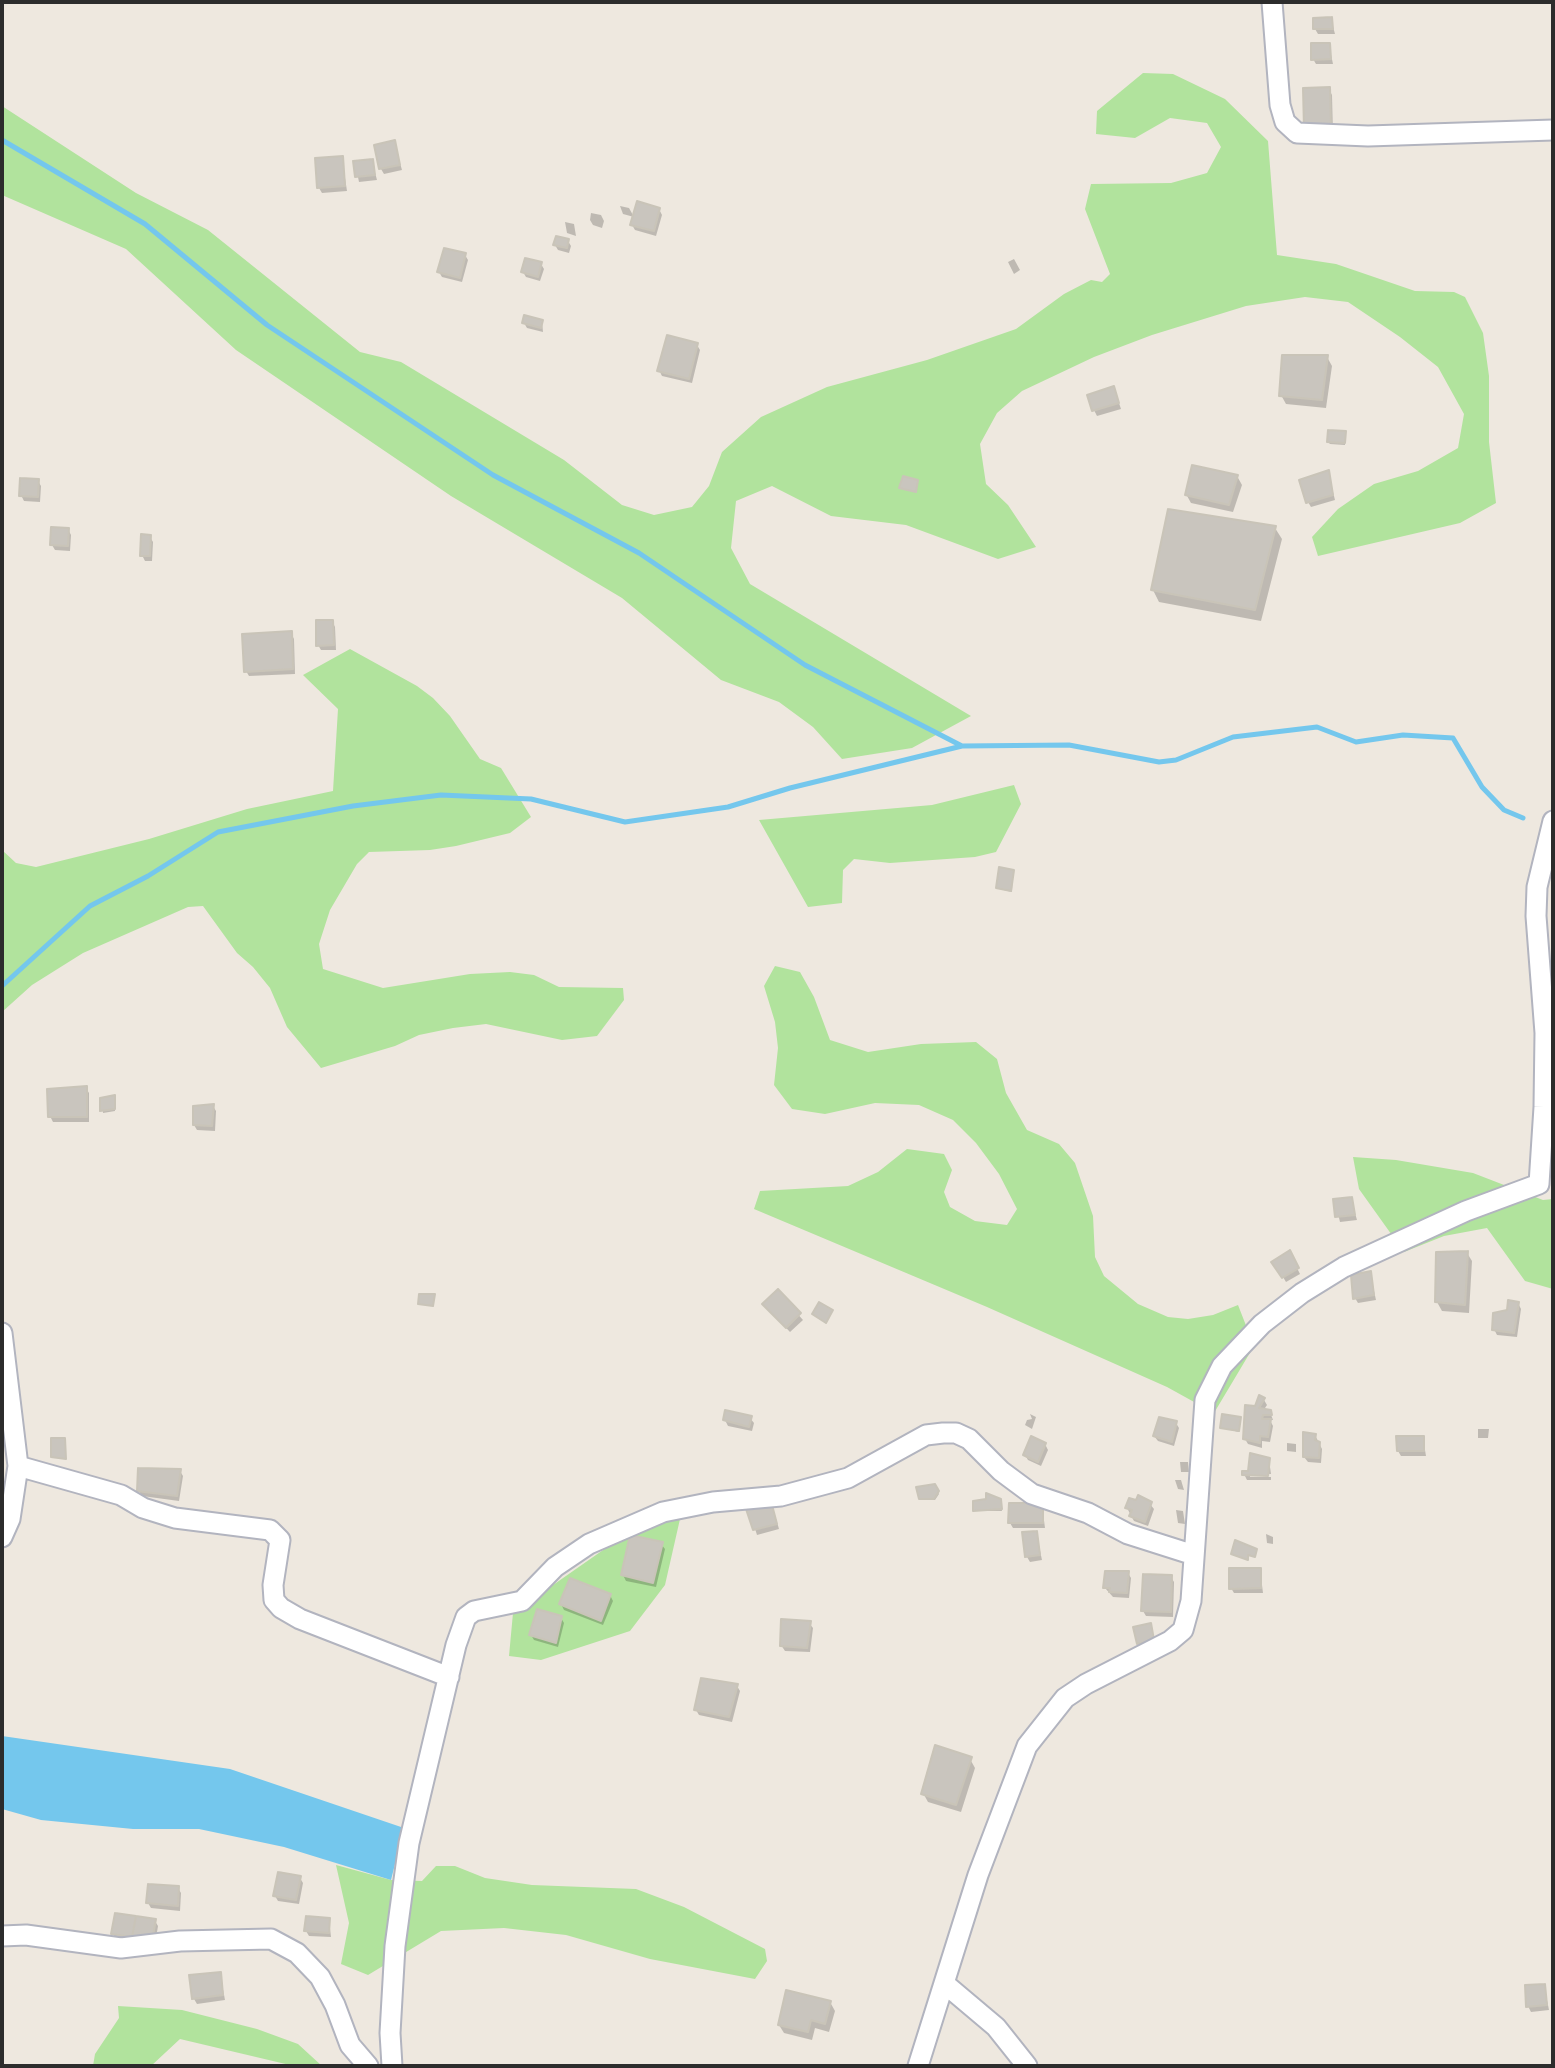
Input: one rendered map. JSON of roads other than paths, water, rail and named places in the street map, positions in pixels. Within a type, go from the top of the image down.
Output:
[{"type":"street","points":[[1272,2],[1280,105],[1285,121],[1297,133],[1354,136],[1553,130]]},
{"type":"street","points":[[918,2066],[978,1875],[1027,1746],[1065,1698],[1086,1684],[1170,1641],[1183,1630],[1191,1601],[1205,1400],[1222,1366],[1262,1324],[1302,1293],[1344,1267],[1466,1210],[1546,1183],[1545,1033],[1536,916],[1537,887],[1553,821]]},
{"type":"street","points":[[2,1333],[18,1466],[10,1518],[2,1537]]},
{"type":"street","points":[[392,2066],[390,2033],[400,1891],[449,1676],[466,1617],[474,1611],[522,1601],[555,1567],[589,1544],[663,1511],[713,1502],[781,1496],[848,1478],[926,1435],[943,1433],[956,1433],[969,1439],[1001,1471],[1032,1494],[1088,1513],[1128,1534],[1195,1555]]},
{"type":"street","points":[[18,1466],[121,1495],[143,1508],[175,1518],[270,1531],[280,1541],[273,1585],[274,1600],[281,1608],[300,1619],[449,1676]]},
{"type":"street","points":[[2,1936],[26,1935],[121,1948],[180,1941],[271,1939],[297,1953],[320,1977],[335,2005],[350,2045],[368,2066]]},
{"type":"street","points":[[945,1984],[996,2027],[1027,2066]]},
{"type":"water","points":[[2,1736],[230,1769],[404,1828],[391,1880],[284,1847],[199,1829],[133,1829],[41,1820],[2,1809]]},
{"type":"waterway","points":[[2,140],[145,224],[267,325],[493,475],[639,553],[805,665],[962,746]]},
{"type":"waterway","points":[[2,986],[90,906],[148,876],[218,832],[353,806],[441,795],[531,799],[625,822],[728,807],[790,788],[962,746],[1069,745],[1159,762],[1176,760],[1233,737],[1317,727],[1356,742],[1403,735],[1453,738],[1482,787],[1504,810],[1523,818]]}]
